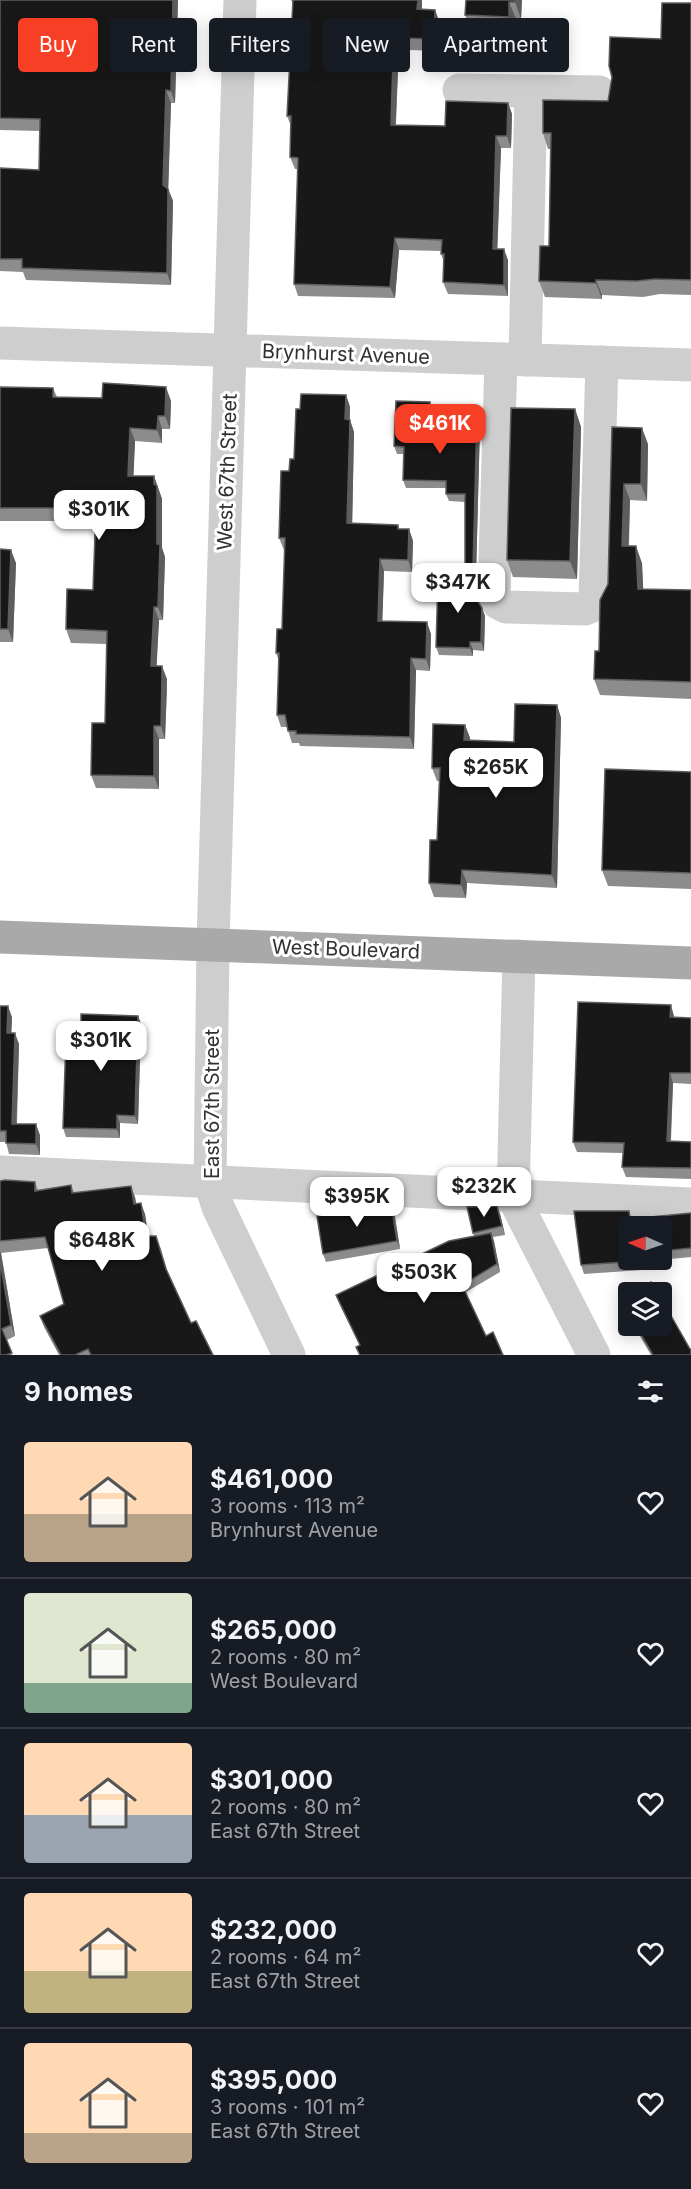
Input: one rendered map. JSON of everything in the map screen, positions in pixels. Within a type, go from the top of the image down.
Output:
[{"type":"main road","name":"West Boulevard","points":[[0,937],[691,963]]},
{"type":"street","name":"West 67th Street","points":[[213,944],[240,0]]},
{"type":"street","points":[[459,90],[600,92]]},
{"type":"street","points":[[531,92],[494,596],[498,603],[506,607],[585,609],[592,606],[595,600],[602,362]]},
{"type":"street","name":"Brynhurst Avenue","points":[[0,343],[691,365]]},
{"type":"street","name":"East 67th Street","points":[[213,944],[210,1182],[218,1207],[289,1355]]},
{"type":"street","points":[[519,956],[513,1197],[594,1355]]},
{"type":"street","points":[[0,1172],[691,1204]]},
{"type":"building","points":[[0,0],[173,0],[173,18],[110,18],[110,72],[171,72],[171,91],[166,90],[163,185],[168,189],[167,273],[22,268],[22,259],[0,259],[0,168],[39,170],[40,119],[0,118]]},
{"type":"building","points":[[293,0],[418,0],[417,9],[435,10],[435,18],[422,18],[422,39],[410,38],[410,18],[323,18],[323,72],[393,72],[391,125],[445,126],[446,101],[508,103],[507,136],[496,136],[493,249],[504,249],[504,285],[443,282],[442,240],[395,238],[390,287],[294,284],[298,158],[290,157],[291,116],[287,116],[289,72],[311,72],[311,18],[292,18]]},
{"type":"building","points":[[466,0],[515,0],[515,2],[509,2],[509,17],[465,15]]},
{"type":"building","points":[[662,3],[691,3],[691,280],[596,280],[596,283],[539,281],[540,246],[549,246],[551,133],[543,133],[543,100],[608,101],[612,77],[609,66],[610,37],[661,39]]},
{"type":"building","points":[[103,383],[166,387],[165,416],[158,416],[157,430],[130,428],[128,476],[154,476],[154,484],[157,486],[157,544],[160,544],[158,607],[154,607],[151,666],[162,666],[162,678],[161,726],[154,726],[154,776],[91,775],[92,723],[105,723],[107,631],[66,629],[67,589],[93,590],[96,508],[0,508],[0,387],[53,388],[53,397],[102,398]]},
{"type":"building","points":[[301,394],[346,395],[345,419],[350,420],[347,523],[398,525],[398,529],[409,529],[408,560],[380,559],[378,621],[427,622],[426,659],[411,658],[410,737],[296,734],[296,731],[288,731],[285,715],[277,715],[279,653],[276,653],[277,629],[282,629],[285,538],[279,538],[281,471],[289,471],[290,459],[294,459],[296,409],[300,409]]},
{"type":"building","points":[[396,401],[430,402],[430,415],[477,417],[473,568],[465,568],[465,494],[446,494],[446,481],[403,480],[404,447],[394,446]]},
{"type":"building","points":[[511,408],[575,409],[570,561],[507,560]]},
{"type":"building","points":[[612,427],[642,428],[641,484],[624,484],[622,546],[636,546],[638,589],[691,590],[691,682],[594,679],[595,651],[599,651],[600,600],[608,584]]},
{"type":"building","points":[[0,549],[11,550],[8,629],[0,629]]},
{"type":"building","points":[[438,578],[472,580],[475,597],[482,608],[481,642],[470,642],[470,648],[436,647]]},
{"type":"building","points":[[515,704],[557,705],[552,875],[462,870],[461,885],[429,883],[430,840],[437,840],[440,768],[432,768],[433,724],[465,725],[464,740],[514,742]]},
{"type":"building","points":[[605,769],[691,772],[691,873],[602,870]]},
{"type":"building","points":[[578,1002],[671,1005],[670,1017],[691,1018],[691,1073],[670,1073],[667,1141],[691,1142],[691,1168],[622,1167],[624,1143],[573,1142]]},
{"type":"building","points":[[0,1006],[8,1006],[7,1033],[15,1033],[12,1124],[36,1124],[36,1144],[6,1143],[6,1131],[0,1131]]},
{"type":"building","points":[[81,1014],[138,1016],[135,1116],[117,1115],[117,1129],[63,1128],[66,1038],[81,1038]]},
{"type":"building","points":[[0,1181],[35,1182],[35,1191],[71,1185],[72,1193],[131,1186],[134,1204],[141,1203],[146,1236],[156,1236],[166,1269],[191,1323],[196,1321],[213,1355],[91,1355],[88,1349],[75,1355],[61,1355],[40,1316],[64,1304],[45,1237],[0,1241]]},
{"type":"building","points":[[391,1203],[397,1241],[323,1254],[317,1216]]},
{"type":"building","points":[[497,1206],[502,1226],[473,1233],[467,1207]]},
{"type":"building","points":[[574,1211],[629,1211],[630,1216],[618,1216],[618,1262],[581,1265]]},
{"type":"building","points":[[691,1213],[691,1248],[672,1250],[672,1216],[660,1216]]},
{"type":"building","points":[[491,1233],[497,1264],[462,1285],[486,1336],[493,1332],[503,1355],[360,1355],[356,1347],[360,1345],[336,1295],[449,1241]]},
{"type":"building","points":[[0,1261],[11,1325],[2,1329],[12,1353],[6,1355],[0,1355]]},
{"type":"building","points":[[672,1318],[691,1349],[691,1355],[653,1355],[642,1336],[672,1336]]}]
